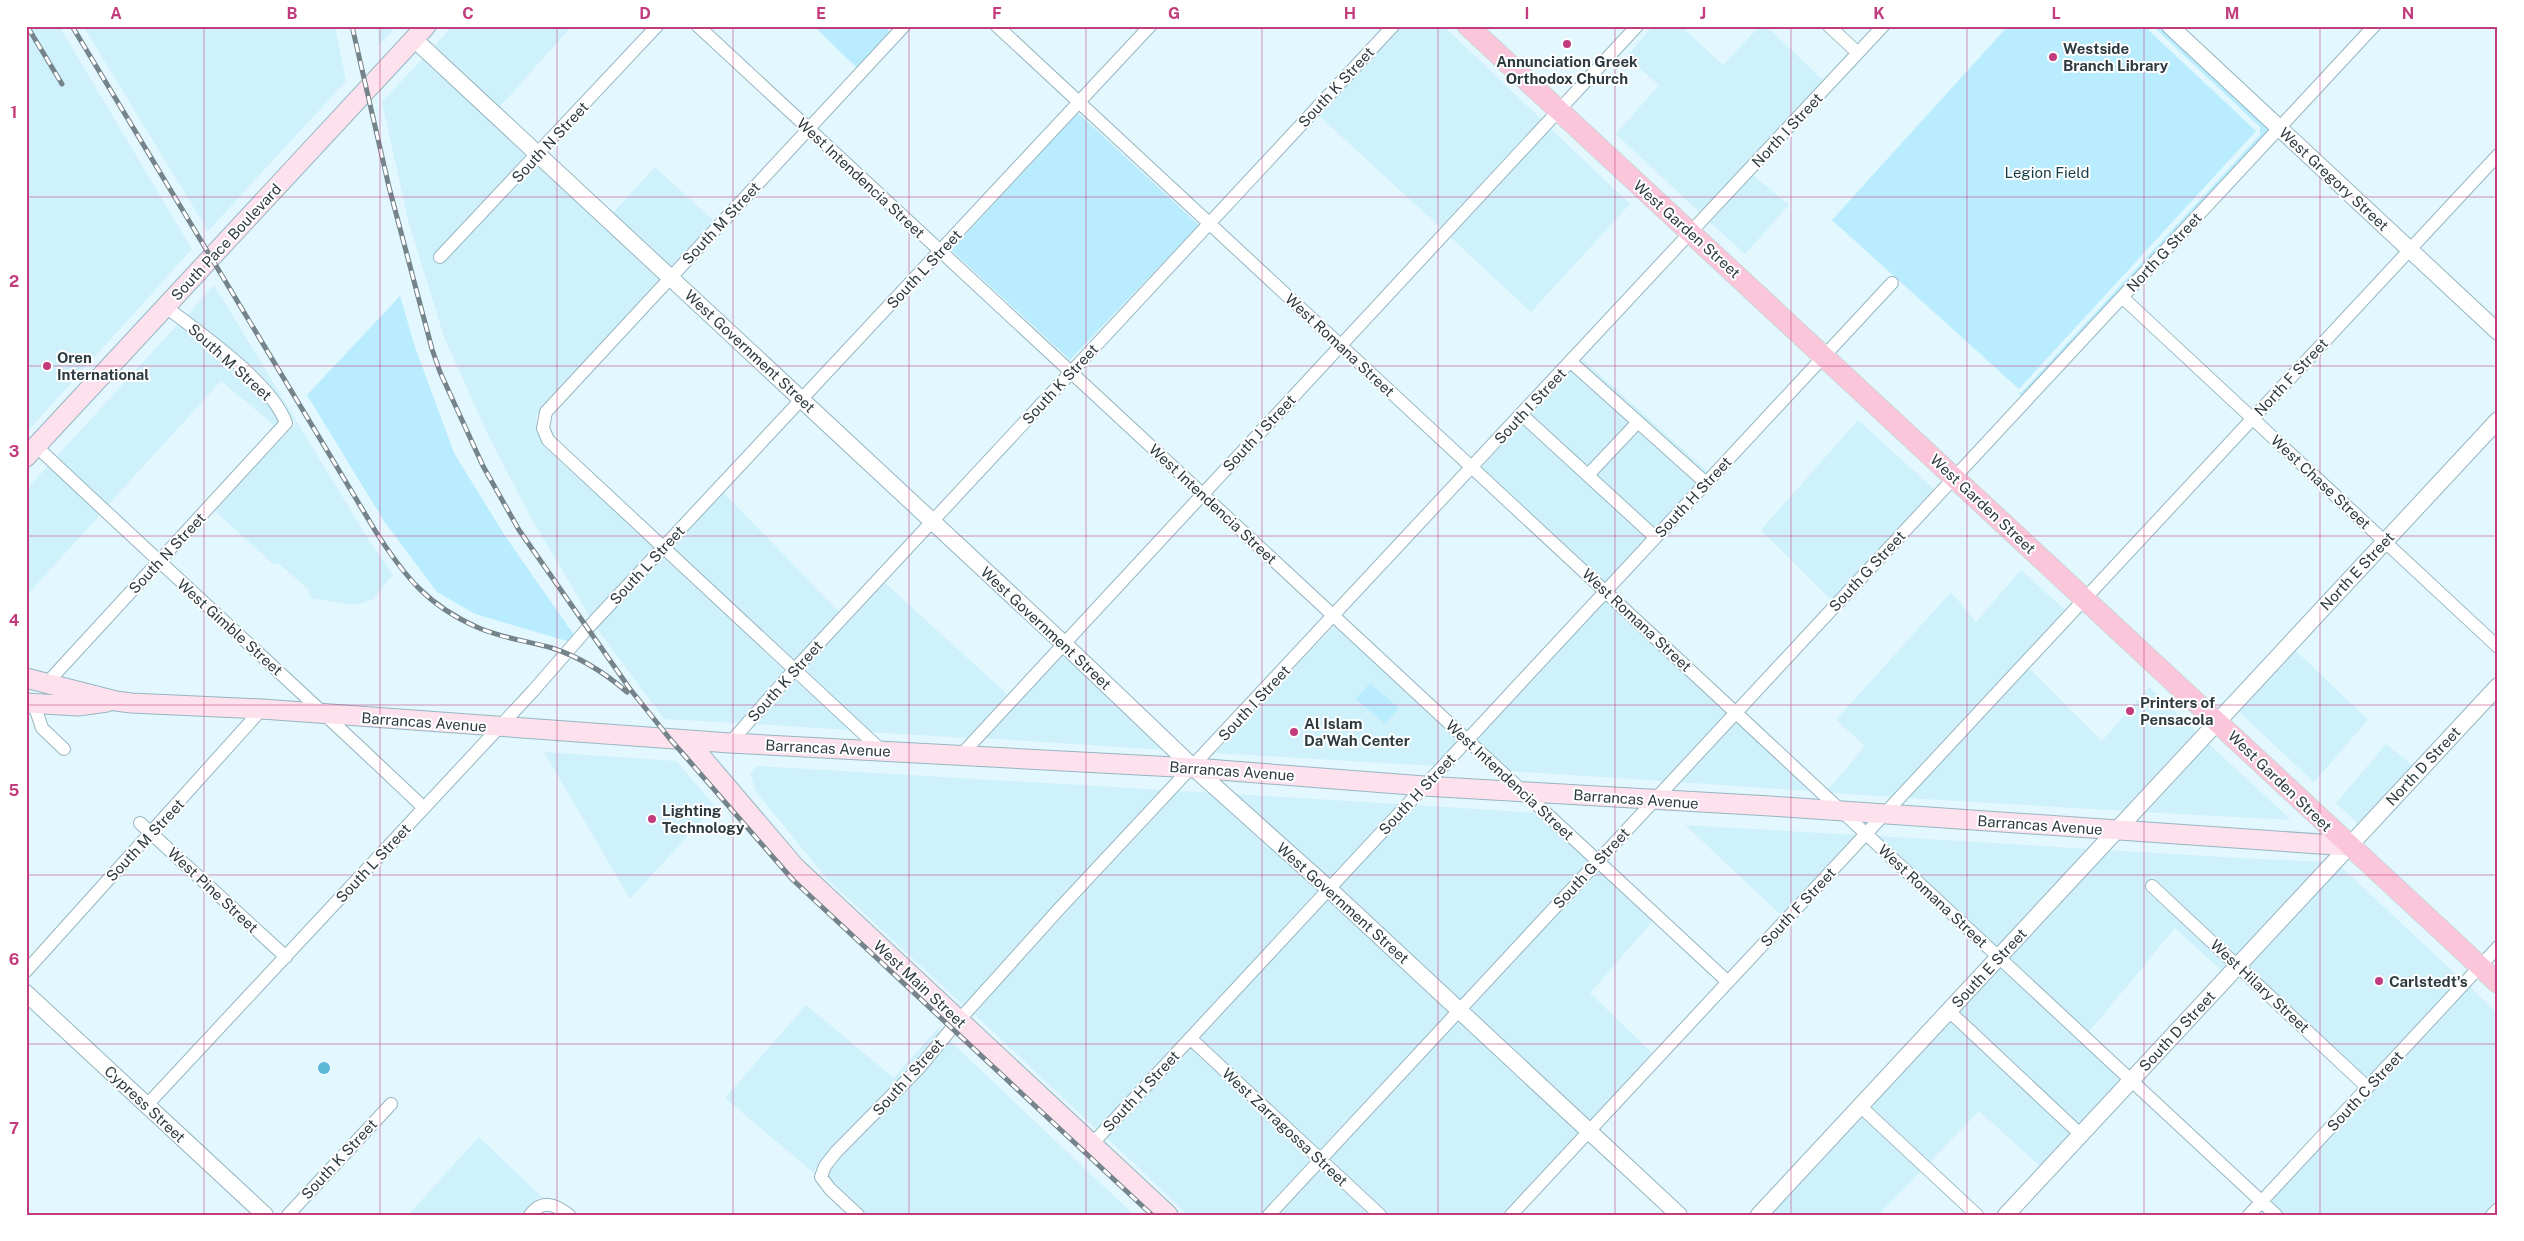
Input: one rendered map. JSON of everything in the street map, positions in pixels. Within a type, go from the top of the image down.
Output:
[{"type":"main road","name":"West Garden Street","points":[[1468,26],[2217,721],[2348,846],[2498,983]]},
{"type":"main road","name":"South Pace Boulevard","points":[[31,451],[420,33]]},
{"type":"main road","name":"Barrancas Avenue","points":[[26,678],[116,701],[224,709],[262,709],[730,743],[1194,768],[1424,786],[1884,814],[2348,846]]},
{"type":"main road","name":"Barrancas Avenue","points":[[30,703],[78,706],[116,701]]},
{"type":"main road","name":"West Main Street","points":[[687,740],[795,867],[1168,1215]]},
{"type":"street","name":"South N Street","points":[[440,257],[658,26]]},
{"type":"street","name":"West Intendencia Street","points":[[698,26],[1728,982]]},
{"type":"street","name":"South M Street","points":[[663,548],[548,440],[543,422],[546,412],[904,26]]},
{"type":"street","name":"West Romana Street","points":[[997,26],[2276,1215]]},
{"type":"street","name":"South L Street","points":[[147,1105],[499,727],[587,629],[1150,26]]},
{"type":"street","name":"South K Street","points":[[730,743],[794,670],[1393,26]]},
{"type":"street","name":"South J Street","points":[[960,756],[1637,26]]},
{"type":"street","points":[[1829,26],[1858,53]]},
{"type":"street","name":"North I Street","points":[[1690,234],[1884,26]]},
{"type":"street","name":"West Gregory Street","points":[[2170,26],[2498,332]]},
{"type":"street","name":"North G Street","points":[[1954,477],[2374,26]]},
{"type":"street","name":"West Government Street","points":[[420,33],[538,155],[1063,643],[1194,768],[1329,889],[1679,1215]]},
{"type":"street","name":"North F Street","points":[[2085,599],[2498,155]]},
{"type":"street","name":"South I Street","points":[[858,1215],[830,1189],[821,1174],[836,1152],[919,1068],[958,1020],[1060,908],[1194,768],[1690,234]]},
{"type":"street","name":"South H Street","points":[[1092,1144],[1892,283]]},
{"type":"street","name":"West Chase Street","points":[[2122,297],[2498,647]]},
{"type":"street","name":"South M Street","points":[[166,307],[216,346],[256,382],[275,402],[286,423]]},
{"type":"street","points":[[1571,362],[1706,483]]},
{"type":"street","points":[[1522,415],[1655,538]]},
{"type":"street","name":"North E Street","points":[[2217,721],[2498,420]]},
{"type":"street","points":[[1588,475],[1638,422]]},
{"type":"street","name":"South N Street","points":[[47,683],[286,423]]},
{"type":"street","name":"West Gimble Street","points":[[31,451],[159,562],[326,714],[424,808]]},
{"type":"street","name":"South G Street","points":[[1269,1215],[1954,477]]},
{"type":"street","points":[[663,548],[881,750]]},
{"type":"street","name":"South F Street","points":[[1512,1215],[2085,599]]},
{"type":"street","name":"North D Street","points":[[2348,846],[2498,686]]},
{"type":"street","points":[[30,703],[42,728],[64,749]]},
{"type":"street","name":"South M Street","points":[[26,971],[262,709]]},
{"type":"street","name":"South E Street","points":[[1759,1215],[2217,721]]},
{"type":"street","name":"West Pine Street","points":[[140,823],[286,957]]},
{"type":"street","name":"South D Street","points":[[2006,1215],[2348,846]]},
{"type":"street","name":"West Hilary Street","points":[[2152,886],[2367,1087]]},
{"type":"street","name":"South C Street","points":[[2249,1215],[2498,947]]},
{"type":"street","name":"Cypress Street","points":[[26,993],[265,1215]]},
{"type":"street","points":[[1949,1011],[2080,1134]]},
{"type":"street","name":"West Zarragossa Street","points":[[1190,1038],[1380,1215]]},
{"type":"street","name":"South K Street","points":[[288,1215],[391,1104]]},
{"type":"street","points":[[1860,1106],[1978,1215]]},
{"type":"street","points":[[530,1215],[543,1204],[552,1204],[569,1215]]},
{"type":"street","points":[[2492,1215],[2498,1209]]},
{"type":"shaded area","points":[[26,26],[59,26],[192,249],[26,433]]},
{"type":"shaded area","points":[[83,26],[335,26],[346,81],[208,231]]},
{"type":"shaded area","points":[[378,26],[397,26],[378,46]]},
{"type":"shaded area","points":[[452,26],[572,26],[498,109],[433,48]]},
{"type":"shaded area","points":[[1401,26],[1444,26],[1542,120],[1441,228],[1318,115]]},
{"type":"shaded area","points":[[1653,26],[1681,26],[1723,65],[1760,26],[1766,26],[1825,82],[1701,214],[1616,134],[1659,85],[1626,57]]},
{"type":"shaded area","points":[[424,57],[530,155],[432,257],[440,265],[538,163],[662,278],[542,408],[536,417],[536,428],[543,445],[655,549],[590,617],[530,516],[488,435],[444,337],[408,220],[382,102]]},
{"type":"shaded area","points":[[1550,128],[1630,204],[1531,312],[1449,236]]},
{"type":"shaded area","points":[[655,167],[714,221],[670,268],[612,214]]},
{"type":"shaded area","points":[[1753,175],[1789,205],[1745,254],[1710,222]]},
{"type":"shaded area","points":[[214,285],[367,537],[393,575],[372,600],[355,605],[311,598],[308,589],[278,563],[273,564],[214,510],[294,426],[295,422],[280,398],[260,377],[187,315]]},
{"type":"shaded area","points":[[178,324],[251,386],[270,406],[279,422],[249,455],[274,425],[221,381],[108,505],[57,456]]},
{"type":"shaded area","points":[[1582,359],[1708,472],[1606,583],[1481,467]]},
{"type":"shaded area","points":[[1858,420],[1935,490],[1832,601],[1761,530]]},
{"type":"shaded area","points":[[48,466],[100,515],[26,596],[26,490]]},
{"type":"shaded area","points":[[723,492],[840,613],[794,662],[672,548]]},
{"type":"shaded area","points":[[663,557],[785,671],[739,723],[664,719],[596,627]]},
{"type":"shaded area","points":[[2021,570],[2066,611],[1893,797],[1832,793],[1828,790],[1865,746],[1836,720],[1951,592],[1976,622]]},
{"type":"shaded area","points":[[884,582],[1007,694],[968,738],[870,732],[803,669]]},
{"type":"shaded area","points":[[1605,600],[1727,713],[1664,781],[1510,771],[1475,739]]},
{"type":"shaded area","points":[[1334,626],[1458,741],[1435,766],[1215,753]]},
{"type":"shaded area","points":[[2293,648],[2368,720],[2314,782],[2236,709]]},
{"type":"shaded area","points":[[1062,651],[1165,750],[982,738]]},
{"type":"shaded area","points":[[2029,668],[2102,741],[2149,687],[2198,733],[2126,811],[1907,798]]},
{"type":"shaded area","points":[[794,679],[850,730],[753,724]]},
{"type":"shaded area","points":[[1735,721],[1811,791],[1679,782]]},
{"type":"shaded area","points":[[2206,741],[2291,820],[2141,812]]},
{"type":"shaded area","points":[[2386,744],[2414,767],[2360,826],[2336,803]]},
{"type":"shaded area","points":[[544,752],[676,761],[715,806],[630,899]]},
{"type":"shaded area","points":[[757,766],[1164,790],[964,1006],[829,881],[756,792],[750,773]]},
{"type":"shaded area","points":[[1179,791],[1212,793],[1320,890],[1097,1130],[973,1013]]},
{"type":"shaded area","points":[[1233,794],[1399,804],[1329,880]]},
{"type":"shaded area","points":[[1414,805],[1536,813],[1589,862],[1459,1001],[1337,888]]},
{"type":"shaded area","points":[[1685,825],[1857,835],[1782,916]]},
{"type":"shaded area","points":[[1878,836],[2091,849],[1999,949]]},
{"type":"shaded area","points":[[2106,850],[2326,862],[2239,957],[2152,877],[2144,887],[2230,966],[2224,973],[2175,928],[2089,1032],[2007,957]]},
{"type":"shaded area","points":[[2339,865],[2461,979],[2368,1079],[2247,965]]},
{"type":"shaded area","points":[[1597,870],[1653,921],[1590,993],[1653,1054],[1590,1122],[1468,1009]]},
{"type":"shaded area","points":[[1329,897],[1451,1011],[1321,1151],[1199,1037]]},
{"type":"shaded area","points":[[1999,966],[2123,1081],[2042,1168],[1979,1111],[1930,1162],[1869,1105]]},
{"type":"shaded area","points":[[2469,986],[2498,1014],[2498,1201],[2485,1215],[2285,1215],[2270,1201]]},
{"type":"shaded area","points":[[806,1005],[894,1078],[937,1029],[941,1033],[915,1065],[820,1162],[815,1169],[815,1174],[725,1098]]},
{"type":"shaded area","points":[[1459,1018],[1581,1132],[1504,1215],[1389,1215],[1329,1159]]},
{"type":"shaded area","points":[[949,1040],[1134,1215],[868,1215],[834,1185],[827,1174],[830,1168]]},
{"type":"shaded area","points":[[1190,1047],[1312,1161],[1261,1215],[1188,1215],[1106,1137]]},
{"type":"shaded area","points":[[322,1062],[326,1062],[330,1068],[326,1074],[322,1074],[318,1070],[318,1066]]},
{"type":"shaded area","points":[[1860,1115],[1921,1171],[1878,1215],[1767,1215]]},
{"type":"shaded area","points":[[479,1137],[543,1198],[538,1198],[522,1215],[408,1215]]},
{"type":"shaded area","points":[[1320,1168],[1370,1215],[1277,1215]]},
{"type":"green space","points":[[814,26],[883,26],[890,32],[857,68]]},
{"type":"green space","name":"Legion Field","points":[[2008,26],[2144,26],[2256,131],[2019,389],[1832,220]]},
{"type":"green space","points":[[2153,26],[2160,26],[2271,129],[2022,396],[2018,393],[2022,392],[2260,135],[2260,127]]},
{"type":"green space","points":[[1078,113],[1199,225],[1070,360],[951,250]]},
{"type":"green space","points":[[400,296],[414,344],[454,453],[505,536],[574,635],[567,641],[475,614],[437,592],[384,521],[307,395]]},
{"type":"green space","points":[[1370,683],[1399,708],[1385,724],[1356,699]]},
{"type":"railway","points":[[27,26],[62,84]]},
{"type":"railway","points":[[72,26],[376,532],[397,563],[419,589],[445,610],[461,619],[479,628],[506,637],[552,648],[572,656],[601,672],[627,692]]},
{"type":"railway","points":[[352,26],[389,187],[432,349],[440,372],[483,466],[519,530],[630,689],[670,739],[793,880],[1152,1215]]},
{"type":"place","name":"Annunciation Greek Orthodox Church","points":[[1567,44]]},
{"type":"place","name":"Westside Branch Library","points":[[2053,57]]},
{"type":"place","name":"Oren International","points":[[47,366]]},
{"type":"place","name":"Printers of Pensacola","points":[[2130,711]]},
{"type":"place","name":"Al Islam Da'Wah Center","points":[[1294,732]]},
{"type":"place","name":"Lighting Technology","points":[[652,819]]},
{"type":"place","name":"Carlstedt's","points":[[2379,981]]}]
